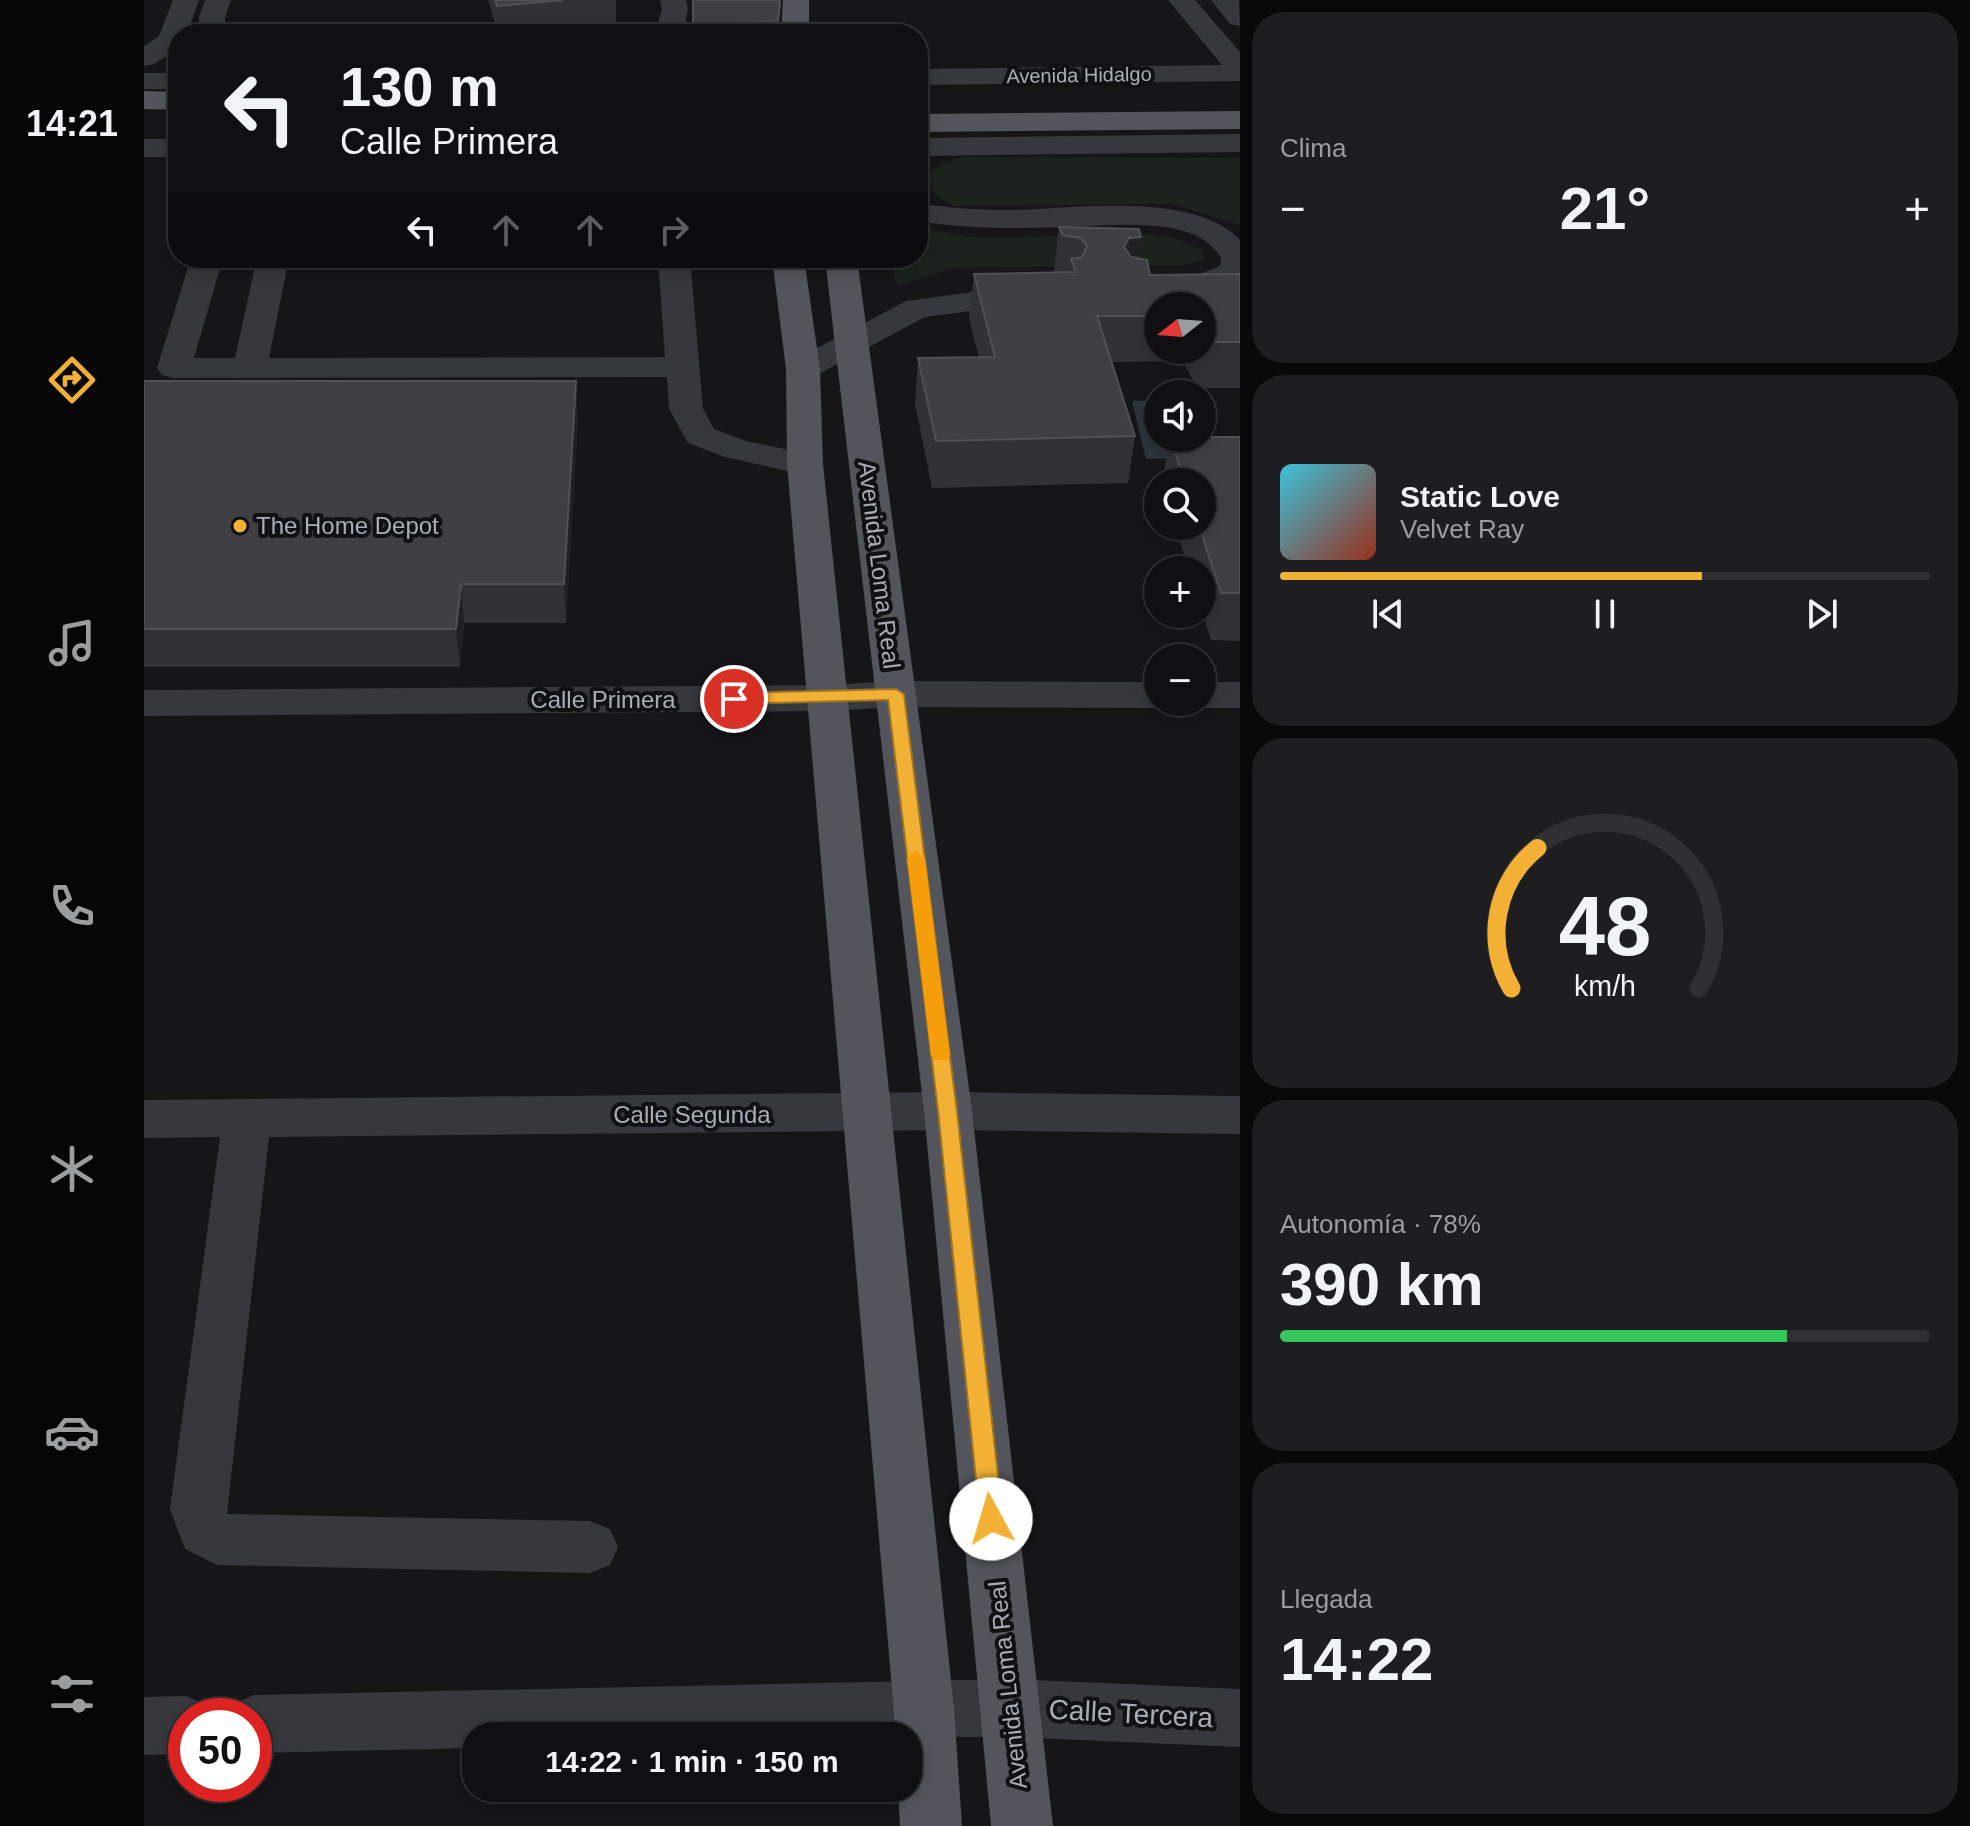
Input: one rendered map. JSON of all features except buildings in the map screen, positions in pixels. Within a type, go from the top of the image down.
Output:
[{"type":"main road","points":[[795,24],[796,0]]},
{"type":"main road","points":[[928,99],[1240,98]]},
{"type":"main road","points":[[144,100],[168,101]]},
{"type":"main road","points":[[928,123],[1240,120]]},
{"type":"main road","points":[[144,130],[168,130]]},
{"type":"main road","points":[[789,268],[803,369],[805,464],[924,1709],[931,1826]]},
{"type":"main road","name":"Avenida Loma Real","points":[[842,268],[948,1111],[1022,1826]]},
{"type":"street","points":[[177,24],[186,0]]},
{"type":"street","points":[[212,24],[218,0]]},
{"type":"street","points":[[671,24],[675,9],[673,0]]},
{"type":"street","points":[[1189,9],[1233,10]]},
{"type":"street","points":[[1189,9],[1240,71]]},
{"type":"street","points":[[144,58],[168,42]]},
{"type":"street","name":"Avenida Hidalgo","points":[[928,77],[1240,71]]},
{"type":"street","points":[[144,81],[168,81]]},
{"type":"street","points":[[928,147],[1240,143]]},
{"type":"street","points":[[928,160],[1033,145]]},
{"type":"street","points":[[144,148],[168,148]]},
{"type":"street","points":[[928,206],[959,218]]},
{"type":"street","points":[[928,213],[959,218],[1176,219],[1208,229],[1224,240],[1237,256],[1235,271],[1173,291],[1240,290]]},
{"type":"street","points":[[204,268],[174,368],[681,367]]},
{"type":"street","points":[[250,368],[271,268]]},
{"type":"street","points":[[675,268],[686,409],[700,436],[737,450],[805,464]]},
{"type":"street","points":[[803,369],[917,308],[1012,294],[1062,293]]},
{"type":"street","name":"Calle Primera","points":[[144,703],[828,698],[896,694],[1144,695]]},
{"type":"street","points":[[1216,695],[1240,695]]},
{"type":"street","name":"Calle Segunda","points":[[144,1119],[948,1111],[1240,1115]]},
{"type":"street","points":[[247,1118],[198,1509],[205,1531],[217,1539],[590,1547]]},
{"type":"street","name":"Calle Tercera","points":[[272,1724],[1012,1708],[1240,1718]]},
{"type":"street","points":[[144,1726],[168,1725]]},
{"type":"shaded area","points":[[960,157],[1240,158],[1240,225],[1172,204],[954,206],[936,196],[928,181],[932,170]]},
{"type":"shaded area","points":[[928,228],[986,238],[1125,232],[1153,235],[1178,240],[1201,250],[1205,260],[1183,265],[953,268],[897,286],[893,268],[928,268]]},
{"type":"shaded area","points":[[1132,401],[1144,401],[1144,451]]},
{"type":"shaded area","points":[[1144,452],[1200,452],[1202,458],[1146,459]]},
{"type":"slow traffic","points":[[916,858],[941,1055]]},
{"type":"place","name":"The Home Depot","points":[[240,526]]},
{"type":"route","points":[[734,699],[896,694],[948,1111],[991,1519]]}]
